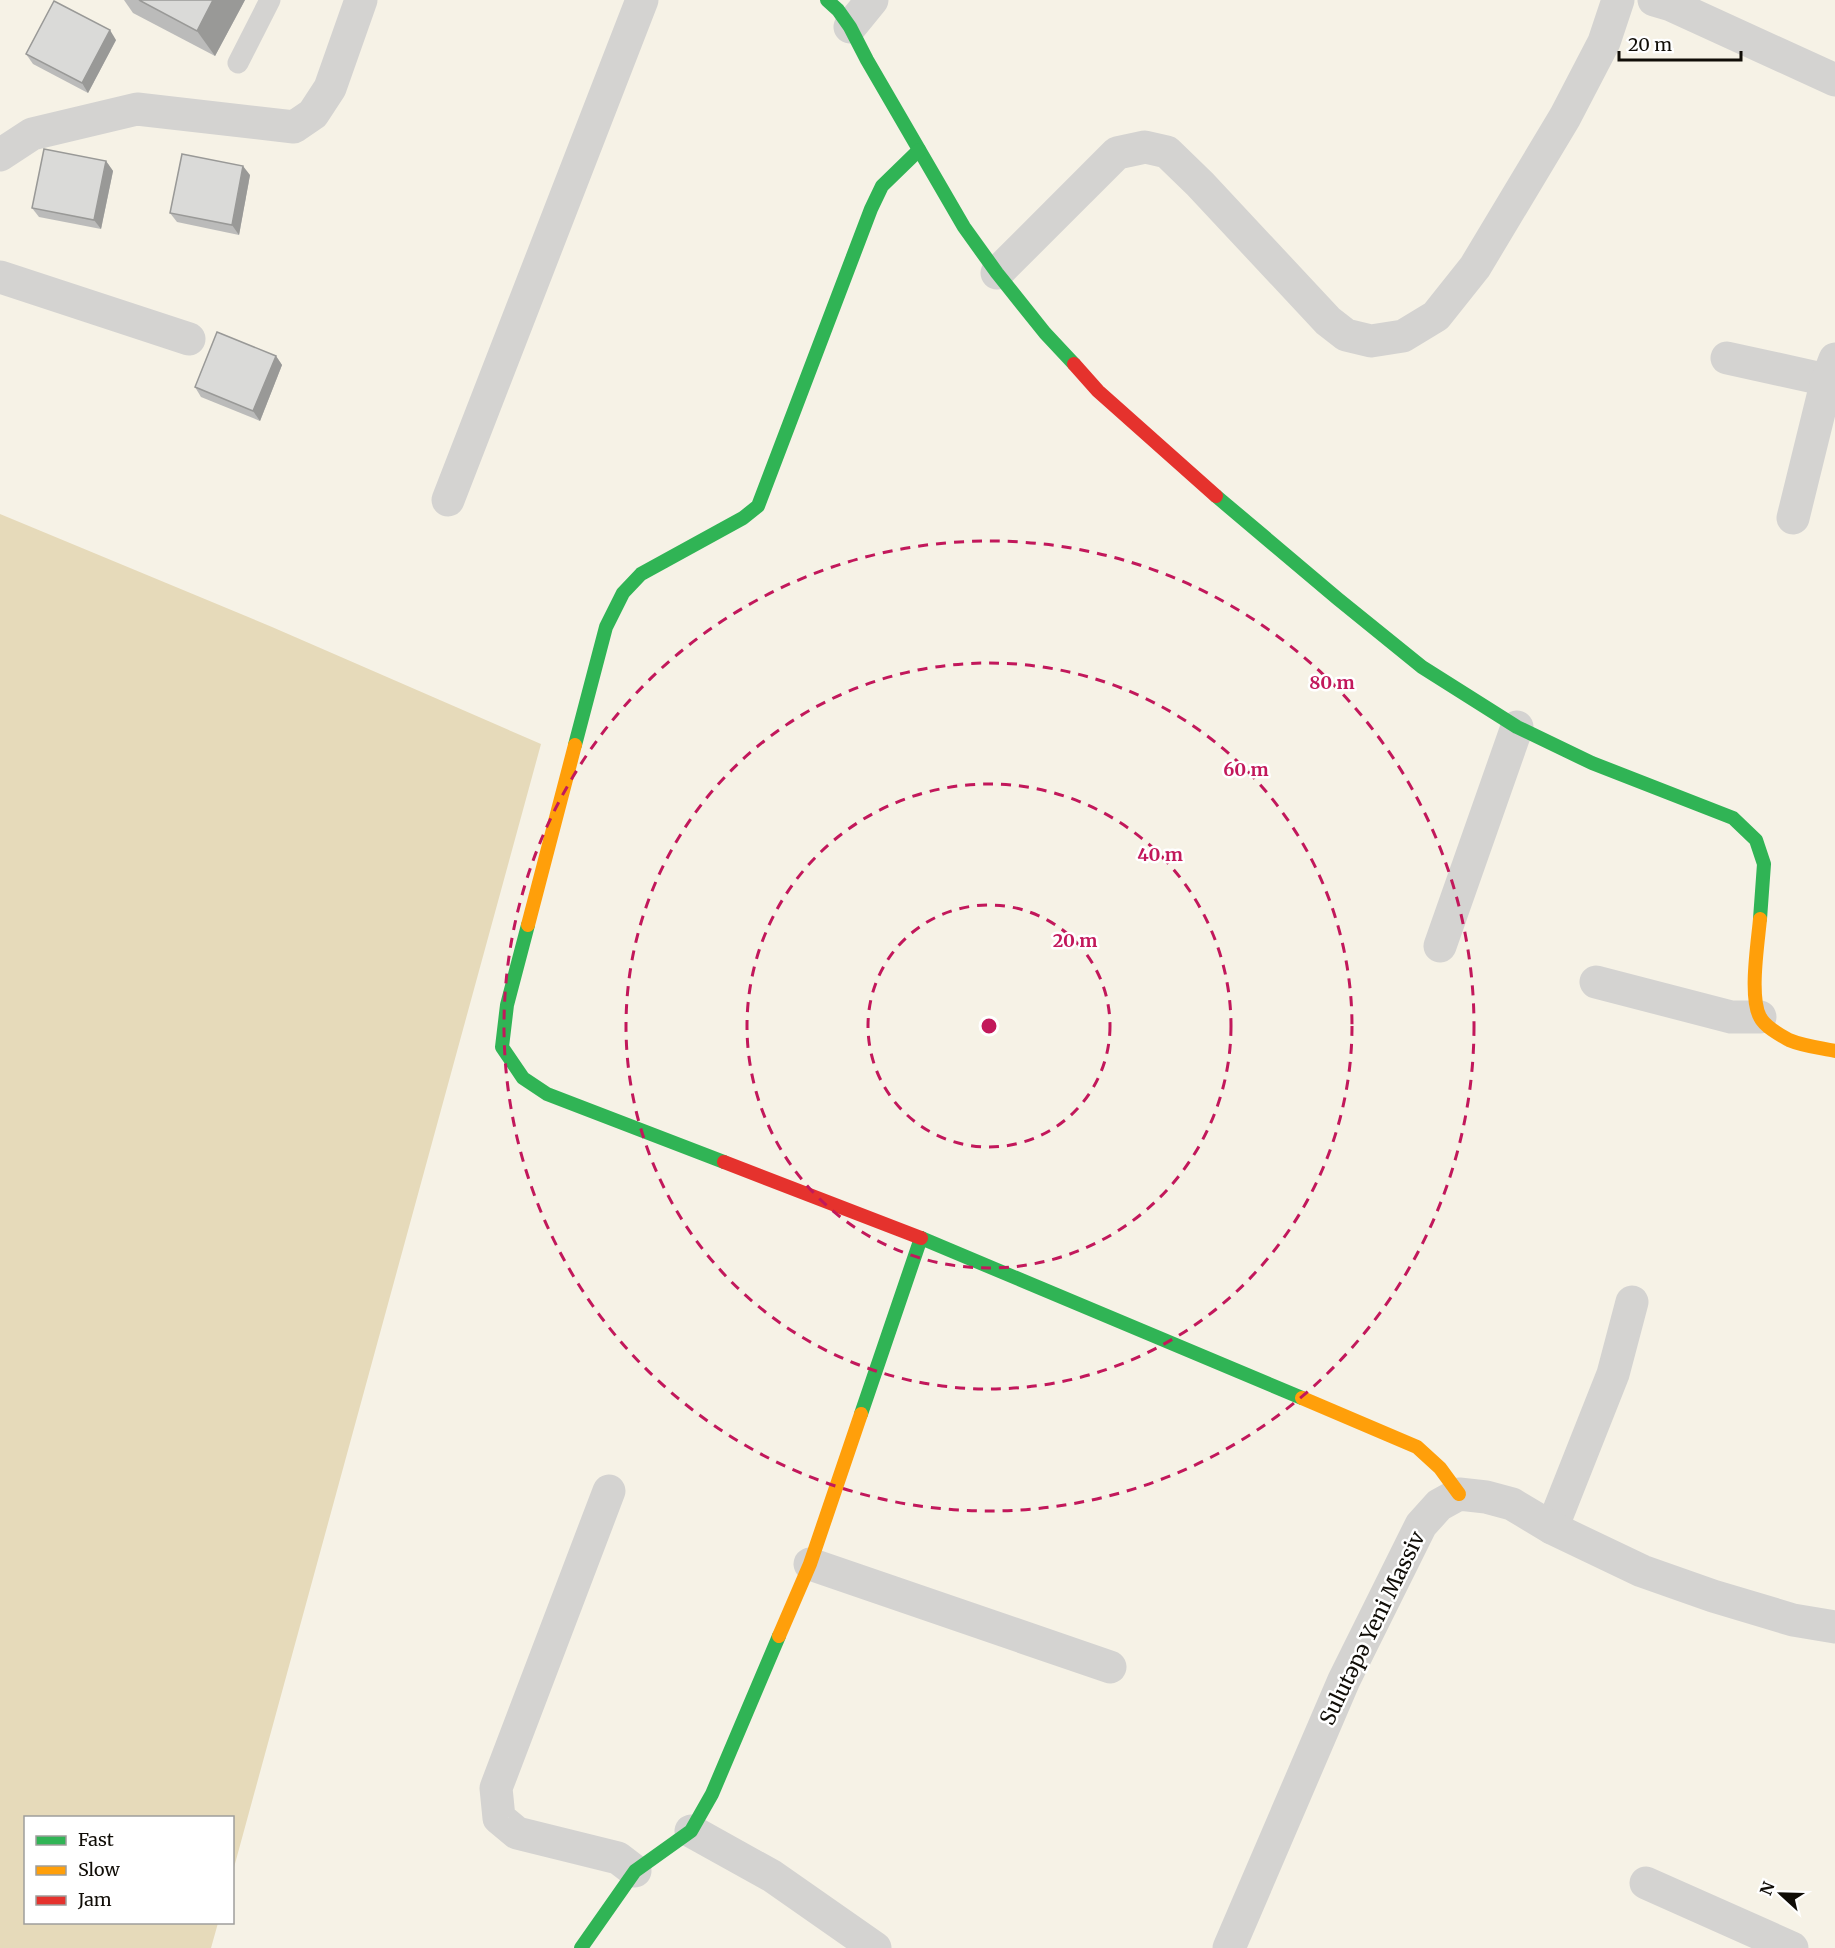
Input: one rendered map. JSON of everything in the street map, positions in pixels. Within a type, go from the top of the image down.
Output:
[{"type":"street","points":[[0,155],[33,134],[137,109],[294,127],[313,114],[330,88],[361,0]]},
{"type":"street","points":[[448,500],[642,0]]},
{"type":"street","points":[[827,0],[838,10],[850,27],[964,227],[1045,333],[1098,391],[1249,524],[1422,666],[1517,727],[1592,763],[1733,818],[1756,840],[1764,864],[1755,978],[1756,1000],[1760,1017],[1773,1030],[1791,1041],[1835,1051]]},
{"type":"street","points":[[850,27],[872,0]]},
{"type":"street","points":[[997,273],[1117,153],[1145,147],[1167,152],[1200,184],[1328,321],[1346,335],[1371,341],[1403,336],[1436,316],[1475,267],[1565,117],[1604,42],[1618,0]]},
{"type":"street","points":[[1654,0],[1671,5],[1835,80]]},
{"type":"street","points":[[919,150],[882,186],[871,209],[758,506],[743,518],[641,574],[623,593],[606,627],[507,1005],[502,1047],[523,1078],[547,1094],[921,1238],[1417,1447],[1440,1468],[1459,1494],[1486,1497],[1512,1504],[1552,1528],[1642,1571],[1713,1596],[1793,1620],[1835,1627]]},
{"type":"street","points":[[0,277],[189,339]]},
{"type":"street","points":[[1727,357],[1831,369],[1793,518]]},
{"type":"street","points":[[1440,946],[1517,727]]},
{"type":"street","points":[[1596,982],[1731,1017],[1760,1017]]},
{"type":"street","points":[[581,1948],[635,1871],[691,1831],[712,1794],[810,1563],[921,1238]]},
{"type":"street","points":[[1552,1528],[1613,1374],[1632,1302]]},
{"type":"street","points":[[609,1491],[496,1788],[499,1818],[517,1833],[618,1858],[635,1871]]},
{"type":"street","name":"Sulutəpə Yeni Massiv","points":[[1229,1948],[1344,1680],[1421,1525],[1439,1505],[1459,1494]]},
{"type":"street","points":[[810,1563],[1110,1667]]},
{"type":"street","points":[[691,1831],[772,1876],[875,1948]]},
{"type":"street","points":[[1646,1883],[1792,1948]]},
{"type":"lane","points":[[238,63],[270,0]]},
{"type":"shaded area","points":[[0,514],[272,627],[541,744],[234,1867],[234,1816],[24,1816],[24,1924],[218,1924],[211,1948],[0,1948]]},
{"type":"building","points":[[139,0],[213,0],[197,31]]},
{"type":"building","points":[[54,1],[110,30],[82,83],[26,54]]},
{"type":"building","points":[[44,149],[106,161],[94,220],[32,208]]},
{"type":"building","points":[[182,154],[243,166],[232,225],[170,213]]},
{"type":"building","points":[[217,332],[276,356],[253,411],[195,387]]},
{"type":"traffic: fast","points":[[827,0],[838,10],[850,27],[964,227],[1045,333],[1074,364]]},
{"type":"traffic: fast","points":[[575,745],[606,627],[623,593],[641,574],[743,518],[758,506],[871,209],[882,186],[919,150]]},
{"type":"traffic: fast","points":[[1216,496],[1422,667],[1517,727],[1592,763],[1733,818],[1756,840],[1764,864],[1760,919]]},
{"type":"traffic: fast","points":[[528,925],[507,1005],[502,1047],[523,1078],[547,1094],[724,1162]]},
{"type":"traffic: fast","points":[[921,1238],[1302,1398]]},
{"type":"traffic: fast","points":[[861,1414],[921,1238]]},
{"type":"traffic: fast","points":[[581,1948],[635,1871],[691,1831],[712,1794],[779,1636]]},
{"type":"traffic: slow","points":[[528,925],[575,745]]},
{"type":"traffic: slow","points":[[1760,919],[1755,996],[1762,1021],[1789,1040],[1835,1051]]},
{"type":"traffic: slow","points":[[1302,1398],[1417,1447],[1440,1468],[1459,1494]]},
{"type":"traffic: slow","points":[[779,1636],[810,1564],[861,1414]]},
{"type":"traffic: jam","points":[[1074,364],[1098,391],[1216,496]]},
{"type":"traffic: jam","points":[[724,1162],[921,1238]]}]
